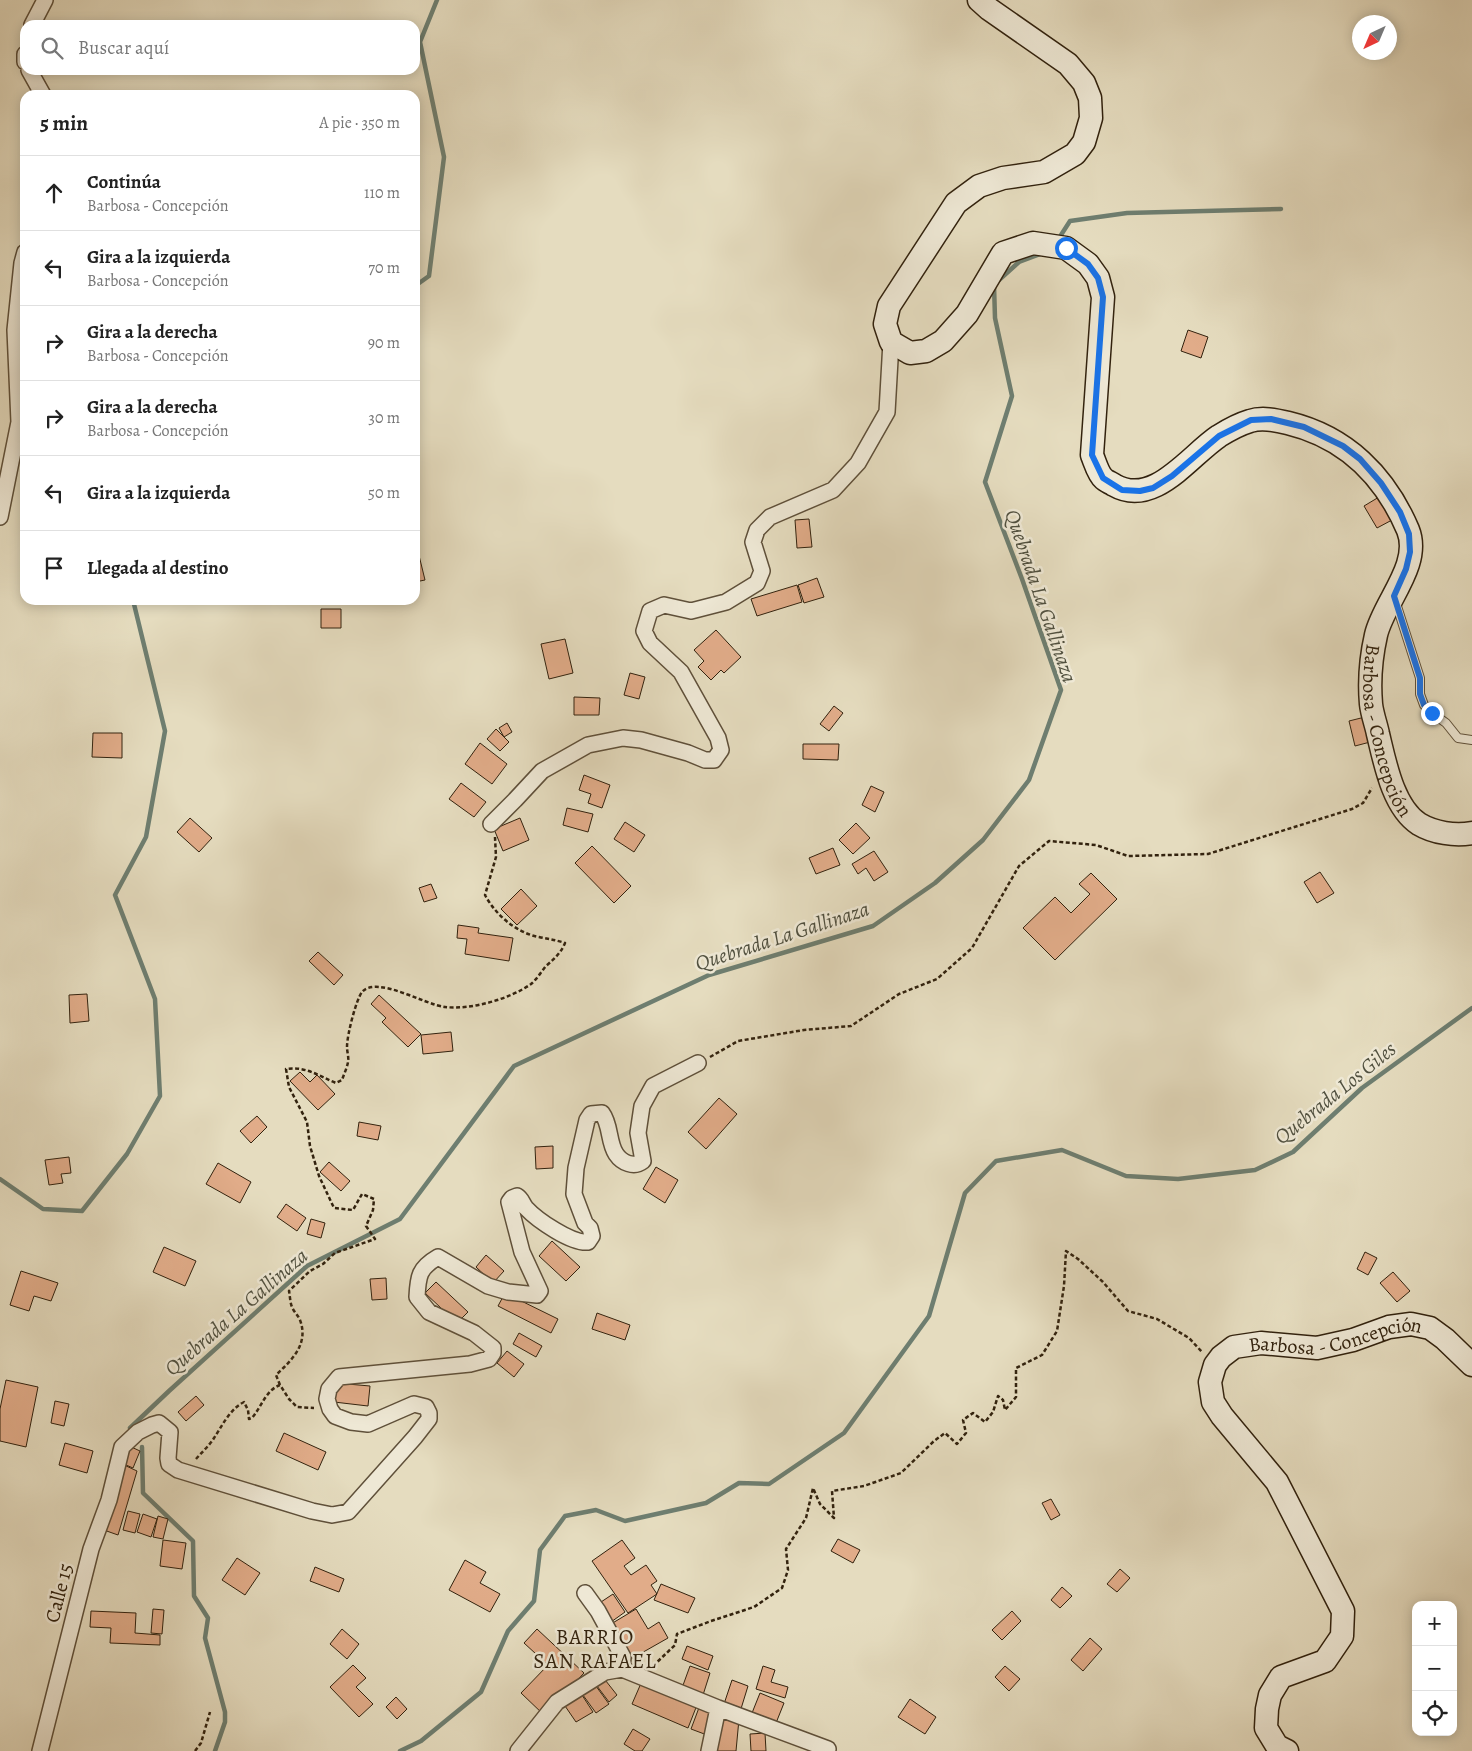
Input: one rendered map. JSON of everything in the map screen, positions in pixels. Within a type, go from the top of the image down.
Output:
[{"type":"main road","points":[[892,342],[885,324],[889,306],[956,203],[979,186],[1002,178],[1044,172],[1075,154],[1084,142],[1091,118],[1090,98],[1084,83],[1068,64],[979,0]]},
{"type":"main road","name":"Barbosa - Concepción","points":[[892,342],[910,353],[926,351],[943,341],[967,314],[1003,253],[1033,243],[1066,248],[1088,264],[1098,278],[1103,297],[1092,455],[1103,478],[1122,490],[1140,491],[1153,488],[1172,476],[1219,436],[1251,420],[1271,419],[1304,427],[1343,446],[1360,459],[1381,483],[1400,512],[1409,534],[1410,552],[1406,569],[1376,633],[1370,674],[1372,706],[1390,779],[1406,811],[1419,824],[1439,832],[1472,833]]},
{"type":"main road","name":"Barbosa - Concepción","points":[[1215,1365],[1221,1357],[1234,1347],[1261,1343],[1317,1348],[1353,1340],[1389,1327],[1410,1324],[1430,1328],[1445,1339],[1472,1365]]},
{"type":"main road","points":[[1215,1365],[1210,1382],[1213,1402],[1222,1416],[1277,1482],[1343,1611],[1342,1636],[1325,1661],[1282,1677],[1270,1695],[1266,1728],[1277,1746],[1287,1751]]},
{"type":"street","points":[[35,20],[45,0]]},
{"type":"street","points":[[32,75],[40,90]]},
{"type":"street","points":[[0,518],[19,422],[15,330],[20,282]]},
{"type":"street","points":[[491,824],[542,771],[588,745],[623,738],[641,740],[688,753],[705,760],[714,760],[721,750],[718,738],[710,723],[682,672],[650,644],[644,631],[650,611],[664,605],[691,611],[726,602],[757,583],[762,572],[753,542],[757,530],[770,517],[834,490],[858,463],[887,412],[892,342]]},
{"type":"street","points":[[186,1472],[312,1511],[332,1515],[348,1512],[415,1437],[429,1418],[429,1413],[426,1407],[414,1404],[368,1424],[350,1422],[335,1416],[330,1409],[327,1399],[330,1389],[339,1377],[470,1364],[489,1360],[493,1353],[493,1348],[474,1332],[429,1312],[417,1297],[418,1277],[426,1264],[438,1257],[488,1286],[508,1292],[537,1295],[540,1291],[538,1284],[522,1252],[509,1202],[517,1196],[522,1199],[526,1208],[547,1225],[577,1242],[588,1242],[592,1236],[590,1228],[585,1223],[574,1194],[576,1168],[591,1114],[602,1113],[607,1119],[616,1154],[630,1165],[638,1165],[643,1161],[638,1133],[642,1106],[653,1086],[698,1063]]},
{"type":"street","name":"Calle 15","points":[[40,1751],[91,1548],[109,1500],[122,1447],[138,1432],[159,1423],[170,1432],[169,1464],[178,1470],[186,1472]]},
{"type":"street","points":[[585,1593],[598,1611],[623,1657],[622,1669]]},
{"type":"street","points":[[518,1751],[557,1702],[605,1672],[622,1669],[718,1708],[828,1748]]},
{"type":"street","points":[[708,1751],[718,1708]]},
{"type":"lane","points":[[1394,596],[1420,678],[1420,694],[1424,705],[1446,723],[1458,738],[1472,740]]},
{"type":"path","points":[[698,1063],[738,1041],[804,1030],[851,1026],[899,994],[937,979],[972,948],[1019,866],[1050,842],[1096,845],[1128,856],[1208,854],[1352,809],[1363,803],[1372,788],[1390,779]]},
{"type":"path","points":[[330,1409],[297,1407],[289,1399],[276,1375],[294,1358],[301,1344],[303,1329],[299,1318],[291,1306],[289,1291],[310,1272],[335,1254],[375,1240],[366,1226],[374,1210],[374,1200],[362,1194],[353,1210],[334,1208],[319,1176],[310,1146],[306,1122],[289,1087],[286,1069],[297,1067],[336,1083],[342,1080],[348,1061],[347,1046],[350,1027],[361,993],[368,987],[392,989],[444,1007],[468,1006],[494,1001],[533,983],[562,951],[565,943],[551,938],[538,937],[520,930],[491,907],[485,895],[496,857],[496,843],[491,824]]},
{"type":"path","points":[[641,1676],[675,1645],[677,1634],[711,1620],[754,1607],[782,1588],[788,1570],[786,1549],[806,1518],[813,1488],[820,1504],[834,1518],[832,1491],[864,1486],[901,1473],[945,1433],[956,1444],[966,1433],[963,1420],[973,1413],[985,1422],[993,1412],[998,1396],[1003,1400],[1005,1410],[1016,1397],[1016,1368],[1042,1355],[1057,1331],[1064,1286],[1066,1251],[1078,1259],[1103,1282],[1128,1311],[1157,1319],[1189,1338],[1215,1365]]},
{"type":"path","points":[[186,1472],[208,1447],[227,1418],[240,1404],[244,1402],[248,1410],[249,1419],[252,1418],[267,1394],[274,1387],[280,1385]]},
{"type":"path","points":[[195,1751],[201,1743],[210,1712]]},
{"type":"building","points":[[1188,330],[1208,337],[1201,358],[1181,351]]},
{"type":"building","points":[[1379,497],[1392,520],[1377,528],[1364,506]]},
{"type":"building","points":[[809,519],[812,547],[797,548],[795,520]]},
{"type":"building","points":[[420,560],[425,580],[420,581]]},
{"type":"building","points":[[817,578],[824,597],[804,603],[798,585]]},
{"type":"building","points":[[797,585],[802,602],[757,616],[751,599]]},
{"type":"building","points":[[321,609],[341,609],[341,628],[321,628]]},
{"type":"building","points":[[716,630],[741,657],[724,673],[721,670],[711,680],[698,667],[704,661],[694,650]]},
{"type":"building","points":[[565,639],[573,673],[549,679],[541,644]]},
{"type":"building","points":[[630,673],[645,677],[639,699],[624,695]]},
{"type":"building","points":[[574,697],[600,698],[599,715],[574,715]]},
{"type":"building","points":[[834,706],[843,713],[829,731],[820,724]]},
{"type":"building","points":[[1369,716],[1374,741],[1355,746],[1349,721]]},
{"type":"building","points":[[507,723],[512,732],[504,737],[499,728]]},
{"type":"building","points":[[496,729],[509,742],[500,751],[487,739]]},
{"type":"building","points":[[93,733],[122,733],[122,758],[92,757]]},
{"type":"building","points":[[480,743],[507,764],[492,784],[465,764]]},
{"type":"building","points":[[803,744],[839,744],[838,760],[803,759]]},
{"type":"building","points":[[584,775],[610,785],[602,808],[588,803],[591,794],[579,790]]},
{"type":"building","points":[[461,783],[486,802],[474,817],[449,799]]},
{"type":"building","points":[[871,786],[884,792],[875,812],[862,805]]},
{"type":"building","points":[[567,808],[593,814],[588,832],[563,825]]},
{"type":"building","points":[[190,818],[212,838],[199,852],[177,832]]},
{"type":"building","points":[[520,818],[529,840],[503,851],[494,829]]},
{"type":"building","points":[[625,822],[645,835],[634,852],[614,839]]},
{"type":"building","points":[[856,823],[870,838],[853,854],[839,840]]},
{"type":"building","points":[[592,846],[631,886],[614,903],[575,863]]},
{"type":"building","points":[[833,848],[840,865],[816,874],[809,858]]},
{"type":"building","points":[[874,851],[888,872],[874,881],[866,868],[858,874],[852,864]]},
{"type":"building","points":[[1320,872],[1334,893],[1317,903],[1304,882]]},
{"type":"building","points":[[1091,873],[1117,899],[1055,960],[1023,928],[1055,897],[1071,913],[1090,894],[1079,884]]},
{"type":"building","points":[[431,884],[437,898],[424,902],[419,888]]},
{"type":"building","points":[[521,889],[537,906],[517,925],[501,909]]},
{"type":"building","points":[[458,925],[479,928],[478,933],[513,938],[509,961],[465,954],[467,939],[457,938]]},
{"type":"building","points":[[318,952],[343,975],[334,985],[309,961]]},
{"type":"building","points":[[87,994],[89,1021],[70,1023],[69,995]]},
{"type":"building","points":[[379,995],[421,1034],[408,1047],[382,1022],[386,1018],[371,1004]]},
{"type":"building","points":[[451,1032],[453,1051],[423,1054],[421,1035]]},
{"type":"building","points":[[300,1072],[310,1082],[317,1075],[335,1094],[318,1110],[290,1081]]},
{"type":"building","points":[[719,1098],[737,1114],[706,1149],[688,1132]]},
{"type":"building","points":[[257,1116],[267,1127],[251,1143],[240,1131]]},
{"type":"building","points":[[359,1122],[381,1126],[378,1140],[357,1136]]},
{"type":"building","points":[[553,1146],[553,1168],[536,1169],[535,1147]]},
{"type":"building","points":[[69,1157],[71,1173],[61,1174],[63,1183],[49,1185],[45,1160]]},
{"type":"building","points":[[329,1162],[350,1181],[341,1191],[320,1172]]},
{"type":"building","points":[[218,1163],[251,1182],[240,1203],[206,1184]]},
{"type":"building","points":[[656,1167],[678,1180],[665,1203],[643,1189]]},
{"type":"building","points":[[286,1204],[306,1218],[297,1231],[277,1217]]},
{"type":"building","points":[[311,1219],[325,1223],[321,1238],[307,1234]]},
{"type":"building","points":[[552,1241],[580,1267],[566,1281],[539,1256]]},
{"type":"building","points":[[164,1247],[196,1261],[185,1286],[153,1272]]},
{"type":"building","points":[[1365,1252],[1377,1258],[1368,1275],[1357,1269]]},
{"type":"building","points":[[486,1255],[504,1271],[493,1283],[476,1267]]},
{"type":"building","points":[[21,1271],[58,1283],[51,1301],[34,1296],[29,1311],[10,1305]]},
{"type":"building","points":[[1393,1272],[1410,1291],[1397,1302],[1380,1283]]},
{"type":"building","points":[[386,1278],[387,1299],[372,1300],[370,1279]]},
{"type":"building","points":[[436,1282],[468,1312],[457,1323],[425,1293]]},
{"type":"building","points":[[505,1293],[558,1319],[551,1333],[498,1306]]},
{"type":"building","points":[[597,1313],[630,1325],[625,1340],[592,1329]]},
{"type":"building","points":[[519,1333],[542,1346],[536,1357],[513,1344]]},
{"type":"building","points":[[507,1351],[524,1364],[514,1377],[497,1363]]},
{"type":"building","points":[[6,1380],[38,1387],[26,1447],[0,1441],[0,1409]]},
{"type":"building","points":[[336,1383],[370,1386],[368,1406],[334,1402]]},
{"type":"building","points":[[196,1396],[204,1405],[186,1421],[178,1412]]},
{"type":"building","points":[[55,1401],[69,1404],[64,1426],[51,1423]]},
{"type":"building","points":[[284,1433],[326,1452],[318,1470],[276,1451]]},
{"type":"building","points":[[65,1443],[93,1451],[87,1473],[59,1465]]},
{"type":"building","points":[[127,1445],[140,1451],[133,1468],[119,1462]]},
{"type":"building","points":[[122,1464],[137,1471],[118,1535],[101,1529]]},
{"type":"building","points":[[1051,1499],[1060,1515],[1051,1520],[1042,1503]]},
{"type":"building","points":[[128,1511],[140,1514],[135,1533],[123,1530]]},
{"type":"building","points":[[143,1514],[157,1519],[151,1537],[137,1532]]},
{"type":"building","points":[[158,1516],[168,1519],[163,1539],[153,1537]]},
{"type":"building","points":[[838,1539],[860,1550],[853,1563],[831,1551]]},
{"type":"building","points":[[163,1540],[186,1543],[182,1569],[160,1566]]},
{"type":"building","points":[[622,1540],[635,1558],[624,1566],[631,1575],[646,1565],[657,1581],[651,1585],[657,1594],[628,1613],[592,1561]]},
{"type":"building","points":[[237,1558],[260,1573],[245,1595],[222,1580]]},
{"type":"building","points":[[465,1560],[486,1572],[480,1583],[500,1594],[490,1612],[449,1590]]},
{"type":"building","points":[[315,1567],[344,1579],[339,1592],[310,1581]]},
{"type":"building","points":[[1120,1569],[1130,1578],[1117,1592],[1107,1584]]},
{"type":"building","points":[[661,1584],[695,1598],[688,1613],[654,1600]]},
{"type":"building","points":[[1062,1587],[1072,1596],[1060,1608],[1051,1600]]},
{"type":"building","points":[[613,1594],[625,1612],[611,1622],[598,1604]]},
{"type":"building","points":[[153,1609],[164,1610],[162,1634],[151,1633]]},
{"type":"building","points":[[636,1609],[648,1629],[659,1622],[668,1638],[631,1659],[611,1624]]},
{"type":"building","points":[[91,1611],[136,1613],[135,1633],[160,1635],[160,1645],[110,1643],[111,1628],[90,1627]]},
{"type":"building","points":[[1012,1611],[1021,1621],[1002,1640],[992,1630]]},
{"type":"building","points":[[342,1629],[359,1644],[347,1659],[330,1644]]},
{"type":"building","points":[[537,1629],[584,1673],[544,1715],[521,1693],[548,1665],[524,1643]]},
{"type":"building","points":[[1090,1638],[1102,1649],[1083,1671],[1071,1660]]},
{"type":"building","points":[[687,1646],[713,1656],[708,1670],[682,1659]]},
{"type":"building","points":[[353,1665],[366,1678],[356,1687],[373,1704],[359,1717],[330,1687]]},
{"type":"building","points":[[690,1666],[710,1673],[703,1695],[682,1688]]},
{"type":"building","points":[[763,1666],[775,1670],[771,1682],[788,1687],[785,1698],[756,1689]]},
{"type":"building","points":[[1005,1666],[1020,1679],[1009,1691],[995,1677]]},
{"type":"building","points":[[602,1676],[617,1695],[609,1702],[594,1682]]},
{"type":"building","points":[[732,1680],[748,1686],[740,1712],[723,1707]]},
{"type":"building","points":[[642,1681],[697,1705],[688,1728],[632,1704]]},
{"type":"building","points":[[593,1682],[609,1704],[596,1713],[580,1691]]},
{"type":"building","points":[[580,1692],[593,1712],[576,1722],[563,1703]]},
{"type":"building","points":[[760,1693],[784,1703],[776,1723],[752,1713]]},
{"type":"building","points":[[396,1697],[407,1709],[397,1719],[386,1707]]},
{"type":"building","points":[[910,1699],[936,1717],[925,1734],[898,1717]]},
{"type":"building","points":[[700,1705],[716,1711],[707,1735],[691,1729]]},
{"type":"building","points":[[717,1718],[739,1719],[736,1751],[715,1751]]},
{"type":"building","points":[[633,1729],[650,1739],[642,1751],[635,1751],[624,1744]]},
{"type":"building","points":[[765,1733],[766,1751],[751,1751],[750,1734]]},
{"type":"waterway","points":[[420,42],[437,0]]},
{"type":"waterway","points":[[420,42],[444,157],[429,276],[420,282]]},
{"type":"waterway","name":"Quebrada La Gallinaza","points":[[1061,235],[1070,221],[1127,213],[1281,209]]},
{"type":"waterway","name":"Quebrada La Gallinaza","points":[[999,280],[1019,262],[1043,253]]},
{"type":"waterway","name":"Quebrada La Gallinaza","points":[[130,1428],[307,1266],[400,1219],[514,1066],[709,975],[873,926],[935,883],[983,840],[1029,780],[1061,690],[985,482],[1012,396],[995,318],[994,285]]},
{"type":"waterway","points":[[0,1179],[43,1209],[82,1211],[127,1154],[160,1096],[155,999],[115,895],[146,837],[165,731],[134,605]]},
{"type":"waterway","name":"Quebrada Los Giles","points":[[400,1751],[421,1741],[481,1692],[508,1631],[534,1601],[540,1550],[565,1516],[596,1510],[625,1521],[706,1503],[739,1483],[769,1484],[844,1433],[929,1316],[965,1193],[996,1161],[1062,1150],[1126,1176],[1178,1179],[1255,1170],[1293,1152],[1362,1088],[1472,1008]]},
{"type":"waterway","name":"Quebrada La Gallinaza","points":[[142,1447],[143,1493],[193,1541],[194,1596],[208,1618],[205,1638],[225,1712],[225,1722],[215,1751]]},
{"type":"district","name":"BARRIO SAN RAFAEL","points":[[595,1649]]},
{"type":"route","points":[[1066,248],[1088,264],[1098,278],[1103,297],[1092,455],[1103,478],[1122,490],[1140,491],[1153,488],[1172,476],[1219,436],[1251,420],[1271,419],[1304,427],[1343,446],[1360,459],[1381,483],[1400,512],[1409,534],[1410,552],[1406,569],[1394,596],[1420,678],[1420,694],[1424,705],[1432,713]]}]
